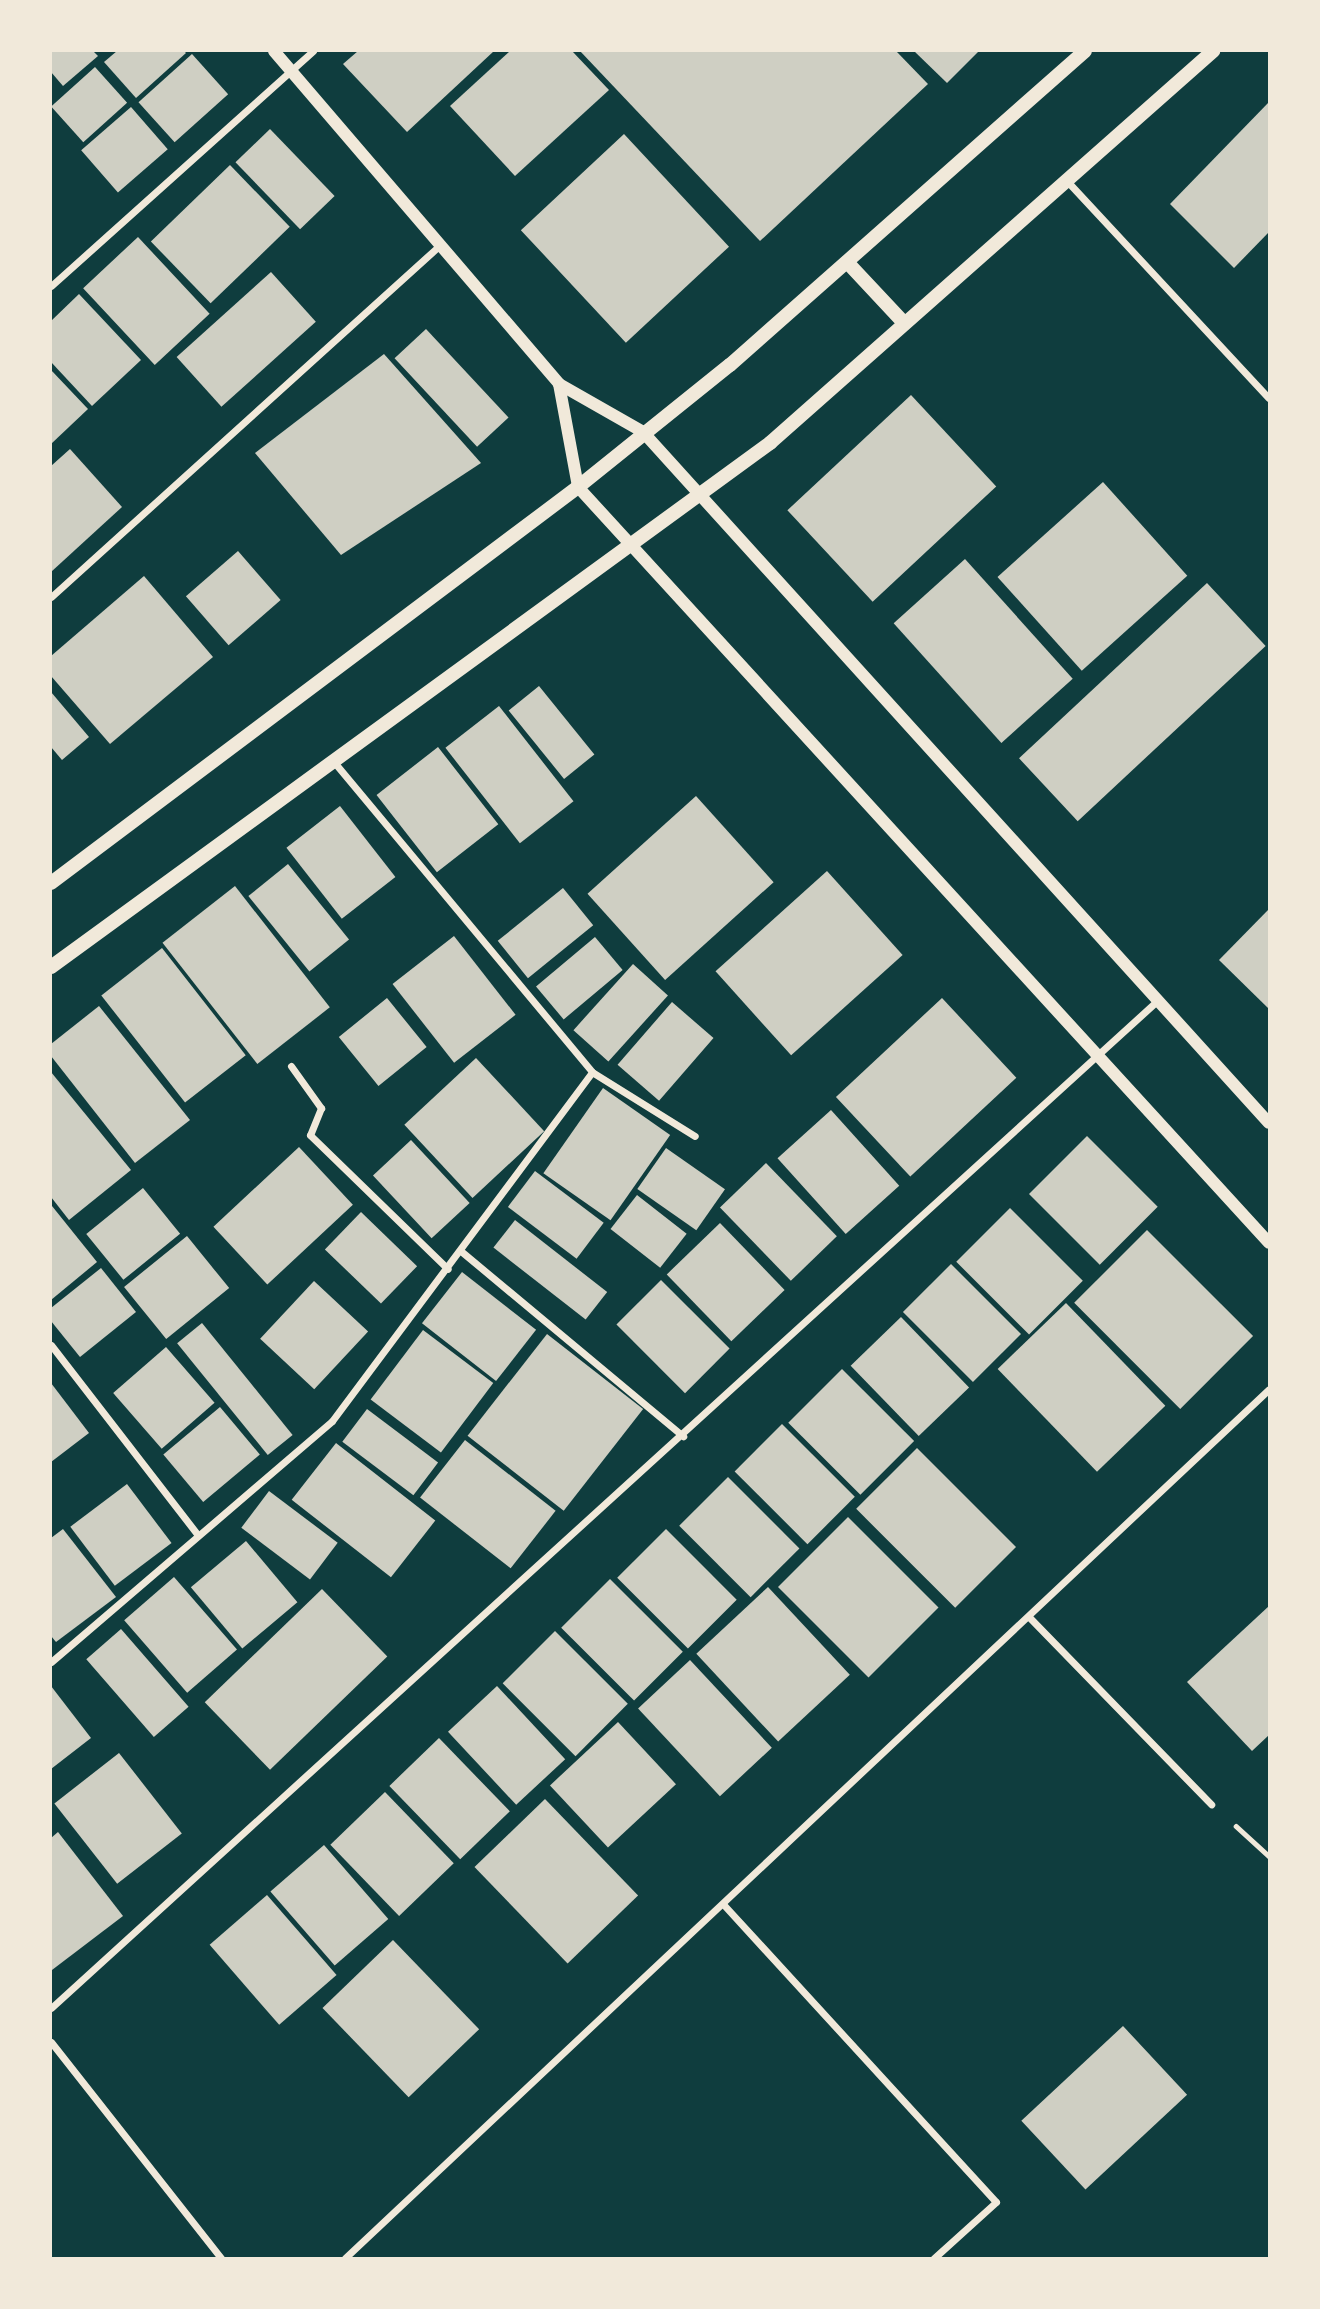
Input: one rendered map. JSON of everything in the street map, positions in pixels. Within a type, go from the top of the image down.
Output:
[{"type":"main road","points":[[51,883],[578,487],[643,432],[730,365],[1085,51]]},
{"type":"main road","points":[[51,967],[331,758],[770,443],[1213,51]]},
{"type":"main road","points":[[846,262],[904,323]]},
{"type":"street","points":[[274,51],[559,384],[643,432],[1269,1123]]},
{"type":"street","points":[[51,286],[313,51]]},
{"type":"street","points":[[1066,181],[1269,398]]},
{"type":"street","points":[[51,597],[441,245]]},
{"type":"street","points":[[559,384],[578,487],[1269,1244]]},
{"type":"street","points":[[331,758],[592,1072],[695,1136]]},
{"type":"street","points":[[51,2008],[683,1436],[1158,1000]]},
{"type":"street","points":[[291,1066],[321,1108],[310,1135],[448,1269]]},
{"type":"street","points":[[51,1662],[197,1534],[332,1421],[462,1252],[592,1072]]},
{"type":"street","points":[[462,1252],[683,1436]]},
{"type":"street","points":[[51,1345],[197,1534]]},
{"type":"street","points":[[345,2258],[1030,1618],[1269,1389]]},
{"type":"street","points":[[1030,1618],[1211,1804]]},
{"type":"street","points":[[723,1904],[996,2202],[934,2258]]},
{"type":"street","points":[[51,2042],[221,2258]]},
{"type":"path","points":[[1211,1804],[1269,1856]]},
{"type":"building","points":[[51,51],[93,51],[98,56],[63,86],[51,72]]},
{"type":"building","points":[[117,51],[186,53],[136,98],[104,62]]},
{"type":"building","points":[[358,51],[494,51],[407,132],[343,64]]},
{"type":"building","points":[[510,51],[572,51],[609,90],[515,176],[450,106]]},
{"type":"building","points":[[580,51],[896,51],[928,84],[760,241]]},
{"type":"building","points":[[914,51],[979,51],[947,83]]},
{"type":"building","points":[[192,54],[228,94],[175,142],[138,102]]},
{"type":"building","points":[[95,67],[127,103],[83,142],[51,106]]},
{"type":"building","points":[[1269,102],[1269,232],[1234,268],[1170,204]]},
{"type":"building","points":[[131,107],[168,149],[118,193],[81,150]]},
{"type":"building","points":[[270,129],[335,196],[300,229],[235,162]]},
{"type":"building","points":[[624,134],[729,247],[626,343],[521,230]]},
{"type":"building","points":[[230,165],[290,227],[211,303],[151,241]]},
{"type":"building","points":[[138,237],[210,314],[155,365],[83,288]]},
{"type":"building","points":[[271,272],[316,322],[221,407],[177,357]]},
{"type":"building","points":[[79,294],[141,360],[92,406],[51,362],[51,321]]},
{"type":"building","points":[[426,329],[509,417],[477,447],[395,358]]},
{"type":"building","points":[[384,354],[481,463],[341,555],[255,453]]},
{"type":"building","points":[[51,370],[88,409],[51,444]]},
{"type":"building","points":[[911,395],[996,486],[873,602],[787,510]]},
{"type":"building","points":[[70,449],[122,507],[51,572],[51,466]]},
{"type":"building","points":[[1103,482],[1187,576],[1082,671],[997,577]]},
{"type":"building","points":[[238,551],[281,600],[229,645],[186,596]]},
{"type":"building","points":[[965,559],[1073,679],[1001,743],[894,623]]},
{"type":"building","points":[[144,576],[213,657],[110,744],[51,676],[51,656]]},
{"type":"building","points":[[1207,583],[1266,646],[1078,821],[1019,758]]},
{"type":"building","points":[[539,686],[594,754],[564,779],[509,711]]},
{"type":"building","points":[[51,692],[89,737],[62,760],[51,747]]},
{"type":"building","points":[[499,706],[573,801],[520,843],[445,748]]},
{"type":"building","points":[[438,747],[498,824],[437,872],[377,795]]},
{"type":"building","points":[[696,796],[774,882],[665,980],[588,894]]},
{"type":"building","points":[[340,806],[395,877],[342,919],[286,848]]},
{"type":"building","points":[[288,864],[349,939],[309,971],[248,896]]},
{"type":"building","points":[[827,871],[903,955],[791,1055],[716,971]]},
{"type":"building","points":[[235,886],[330,1007],[257,1064],[163,943]]},
{"type":"building","points":[[563,888],[593,925],[528,978],[498,941]]},
{"type":"building","points":[[1269,909],[1269,1009],[1219,960]]},
{"type":"building","points":[[454,936],[516,1015],[454,1063],[393,984]]},
{"type":"building","points":[[595,937],[623,970],[564,1019],[536,986]]},
{"type":"building","points":[[162,948],[246,1055],[185,1103],[101,995]]},
{"type":"building","points":[[633,964],[668,995],[608,1062],[573,1030]]},
{"type":"building","points":[[387,998],[427,1047],[378,1086],[339,1037]]},
{"type":"building","points":[[942,998],[1016,1078],[910,1177],[836,1097]]},
{"type":"building","points":[[672,1002],[714,1038],[659,1101],[618,1065]]},
{"type":"building","points":[[99,1006],[190,1120],[135,1163],[51,1056],[51,1044]]},
{"type":"building","points":[[476,1058],[544,1131],[473,1198],[404,1125]]},
{"type":"building","points":[[51,1072],[131,1170],[69,1220],[51,1197]]},
{"type":"building","points":[[603,1088],[670,1135],[611,1220],[543,1173]]},
{"type":"building","points":[[831,1110],[899,1186],[846,1234],[777,1158]]},
{"type":"building","points":[[1087,1136],[1158,1207],[1100,1265],[1029,1194]]},
{"type":"building","points":[[411,1140],[470,1203],[432,1238],[373,1175]]},
{"type":"building","points":[[299,1147],[353,1205],[267,1285],[213,1227]]},
{"type":"building","points":[[666,1148],[725,1189],[696,1230],[637,1189]]},
{"type":"building","points":[[766,1163],[837,1236],[791,1281],[720,1207]]},
{"type":"building","points":[[535,1171],[604,1223],[577,1259],[508,1207]]},
{"type":"building","points":[[143,1188],[180,1234],[123,1280],[86,1234]]},
{"type":"building","points":[[637,1195],[687,1234],[660,1268],[611,1229]]},
{"type":"building","points":[[52,1206],[97,1262],[51,1300],[51,1208]]},
{"type":"building","points":[[1010,1208],[1083,1281],[1029,1335],[956,1262]]},
{"type":"building","points":[[361,1212],[417,1266],[381,1304],[325,1249]]},
{"type":"building","points":[[515,1220],[607,1292],[586,1320],[493,1248]]},
{"type":"building","points":[[720,1223],[785,1290],[731,1341],[667,1274]]},
{"type":"building","points":[[1147,1230],[1253,1336],[1180,1409],[1074,1303]]},
{"type":"building","points":[[187,1236],[229,1288],[166,1339],[124,1287]]},
{"type":"building","points":[[951,1264],[1021,1334],[973,1382],[903,1312]]},
{"type":"building","points":[[101,1268],[136,1312],[80,1357],[51,1321],[51,1308]]},
{"type":"building","points":[[462,1272],[536,1330],[496,1381],[422,1323]]},
{"type":"building","points":[[661,1280],[730,1349],[685,1393],[616,1325]]},
{"type":"building","points":[[314,1281],[368,1331],[314,1389],[260,1339]]},
{"type":"building","points":[[1066,1303],[1165,1406],[1097,1472],[998,1369]]},
{"type":"building","points":[[901,1317],[969,1387],[919,1436],[851,1366]]},
{"type":"building","points":[[202,1323],[293,1435],[268,1455],[177,1343]]},
{"type":"building","points":[[423,1330],[493,1383],[441,1452],[371,1399]]},
{"type":"building","points":[[547,1334],[643,1409],[564,1511],[468,1436]]},
{"type":"building","points":[[166,1347],[215,1403],[162,1449],[113,1393]]},
{"type":"building","points":[[842,1369],[914,1441],[860,1495],[788,1423]]},
{"type":"building","points":[[51,1383],[89,1433],[51,1462]]},
{"type":"building","points":[[220,1407],[260,1454],[203,1502],[163,1455]]},
{"type":"building","points":[[367,1409],[438,1463],[413,1495],[342,1442]]},
{"type":"building","points":[[782,1424],[855,1497],[807,1544],[735,1471]]},
{"type":"building","points":[[465,1440],[556,1511],[511,1568],[420,1498]]},
{"type":"building","points":[[336,1443],[435,1521],[391,1577],[292,1500]]},
{"type":"building","points":[[917,1448],[1016,1547],[955,1608],[856,1509]]},
{"type":"building","points":[[728,1477],[799,1548],[751,1597],[679,1526]]},
{"type":"building","points":[[127,1484],[172,1543],[115,1586],[70,1527]]},
{"type":"building","points":[[269,1491],[338,1543],[310,1579],[241,1528]]},
{"type":"building","points":[[848,1517],[939,1608],[869,1678],[778,1587]]},
{"type":"building","points":[[63,1529],[116,1597],[56,1642],[51,1636],[51,1538]]},
{"type":"building","points":[[666,1529],[737,1600],[688,1649],[617,1578]]},
{"type":"building","points":[[246,1541],[297,1602],[242,1649],[191,1587]]},
{"type":"building","points":[[174,1577],[237,1649],[187,1693],[124,1620]]},
{"type":"building","points":[[610,1579],[683,1652],[634,1701],[561,1628]]},
{"type":"building","points":[[768,1587],[850,1675],[778,1742],[696,1654]]},
{"type":"building","points":[[322,1589],[387,1657],[270,1770],[205,1702]]},
{"type":"building","points":[[1269,1606],[1269,1735],[1252,1751],[1187,1682]]},
{"type":"building","points":[[121,1629],[189,1707],[154,1737],[86,1659]]},
{"type":"building","points":[[555,1631],[628,1704],[576,1756],[503,1683]]},
{"type":"building","points":[[690,1660],[772,1748],[720,1796],[638,1708]]},
{"type":"building","points":[[51,1686],[91,1738],[51,1769]]},
{"type":"building","points":[[497,1686],[565,1759],[516,1805],[448,1732]]},
{"type":"building","points":[[618,1722],[676,1784],[608,1848],[550,1785]]},
{"type":"building","points":[[439,1738],[510,1811],[460,1859],[389,1786]]},
{"type":"building","points":[[119,1753],[182,1833],[117,1884],[54,1803]]},
{"type":"building","points":[[385,1792],[454,1863],[399,1916],[330,1845]]},
{"type":"building","points":[[545,1799],[638,1895],[568,1963],[475,1867]]},
{"type":"building","points":[[58,1832],[123,1916],[52,1970],[51,1838]]},
{"type":"building","points":[[324,1845],[388,1919],[335,1966],[270,1892]]},
{"type":"building","points":[[267,1895],[337,1975],[279,2025],[210,1945]]},
{"type":"building","points":[[393,1940],[479,2029],[409,2097],[323,2008]]},
{"type":"building","points":[[1123,2026],[1187,2095],[1085,2190],[1021,2121]]}]
